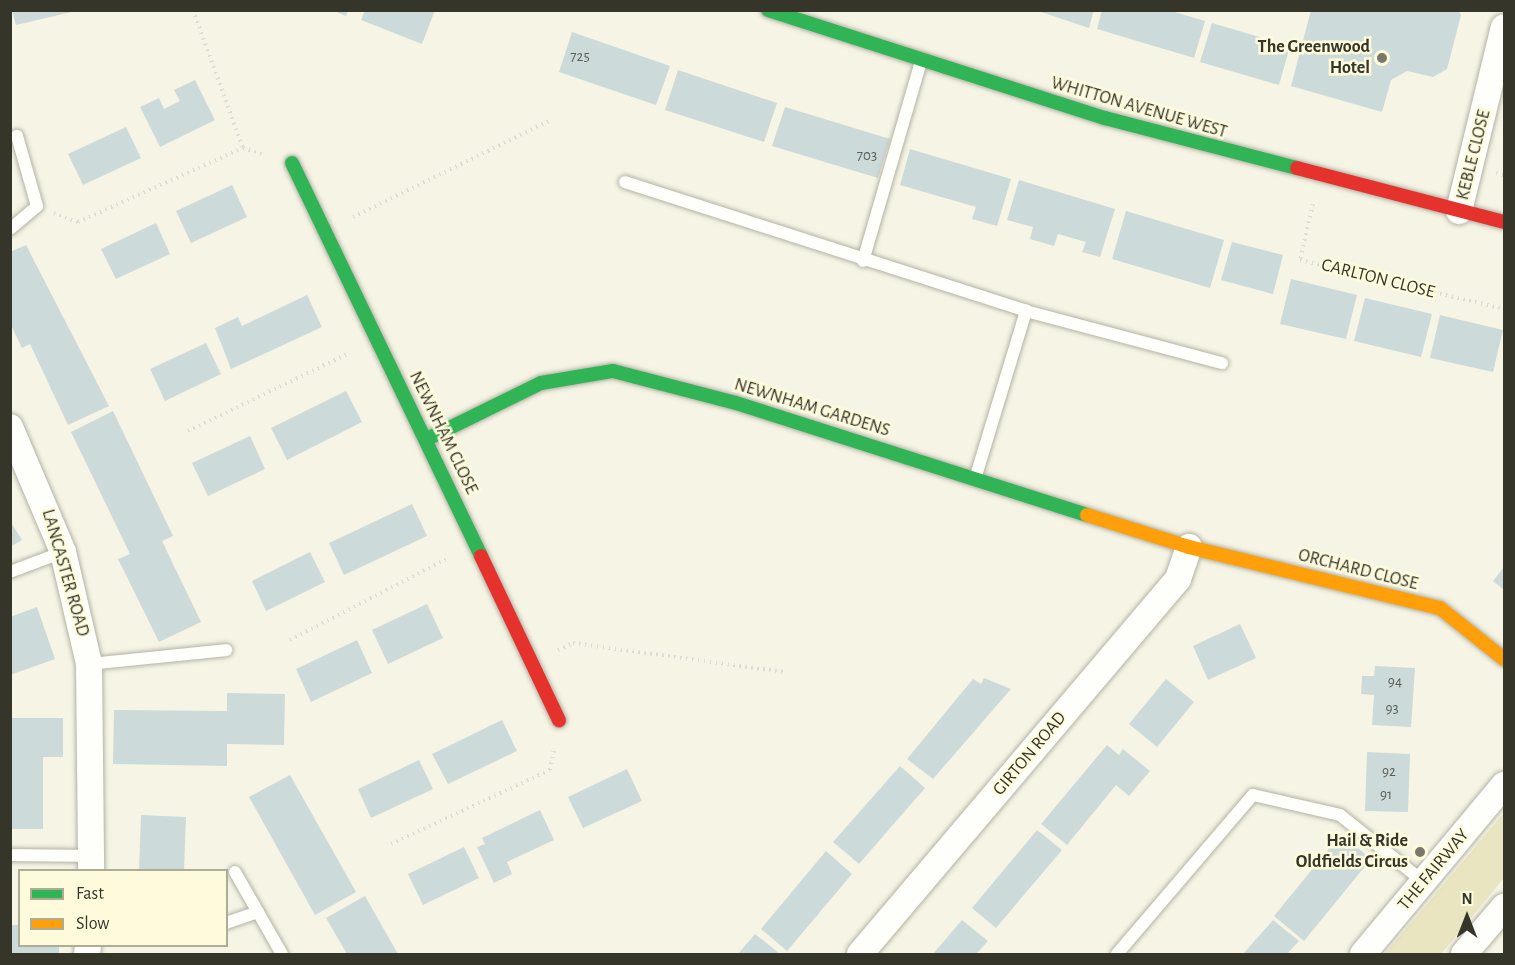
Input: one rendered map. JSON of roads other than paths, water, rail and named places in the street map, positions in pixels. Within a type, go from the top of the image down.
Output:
[{"type":"street","name":"WHITTON AVENUE WEST","points":[[768,10],[921,62],[1320,177],[1504,222]]},
{"type":"street","name":"KEBLE CLOSE","points":[[1459,211],[1504,27]]},
{"type":"street","name":"NEWNHAM CLOSE","points":[[292,163],[427,439],[559,720]]},
{"type":"street","name":"NEWNHAM GARDENS","points":[[427,439],[541,383],[613,371],[736,403],[1189,546]]},
{"type":"street","name":"LANCASTER ROAD","points":[[10,427],[63,552],[89,664],[92,863]]},
{"type":"street","name":"ORCHARD CLOSE","points":[[1189,546],[1440,608],[1504,659]]},
{"type":"street","name":"GIRTON ROAD","points":[[860,954],[1178,579],[1189,546]]},
{"type":"street","name":"THE FAIRWAY","points":[[1363,954],[1504,785]]},
{"type":"street","points":[[1474,951],[1504,907]]},
{"type":"lane","points":[[863,261],[921,62]]},
{"type":"lane","points":[[10,229],[37,206],[17,136]]},
{"type":"lane","points":[[625,182],[863,261],[1026,310],[1222,363]]},
{"type":"lane","points":[[975,479],[1026,310]]},
{"type":"lane","points":[[10,572],[63,552]]},
{"type":"lane","points":[[89,664],[226,650]]},
{"type":"lane","points":[[1117,954],[1253,795],[1340,815],[1424,882]]},
{"type":"lane","points":[[10,855],[92,863]]},
{"type":"lane","points":[[235,872],[282,954]]},
{"type":"lane","points":[[228,923],[258,912]]},
{"type":"place","name":"The Greenwood Hotel","points":[[1382,58]]},
{"type":"place","name":"Hail & Ride Oldfields Circus","points":[[1420,852]]}]
